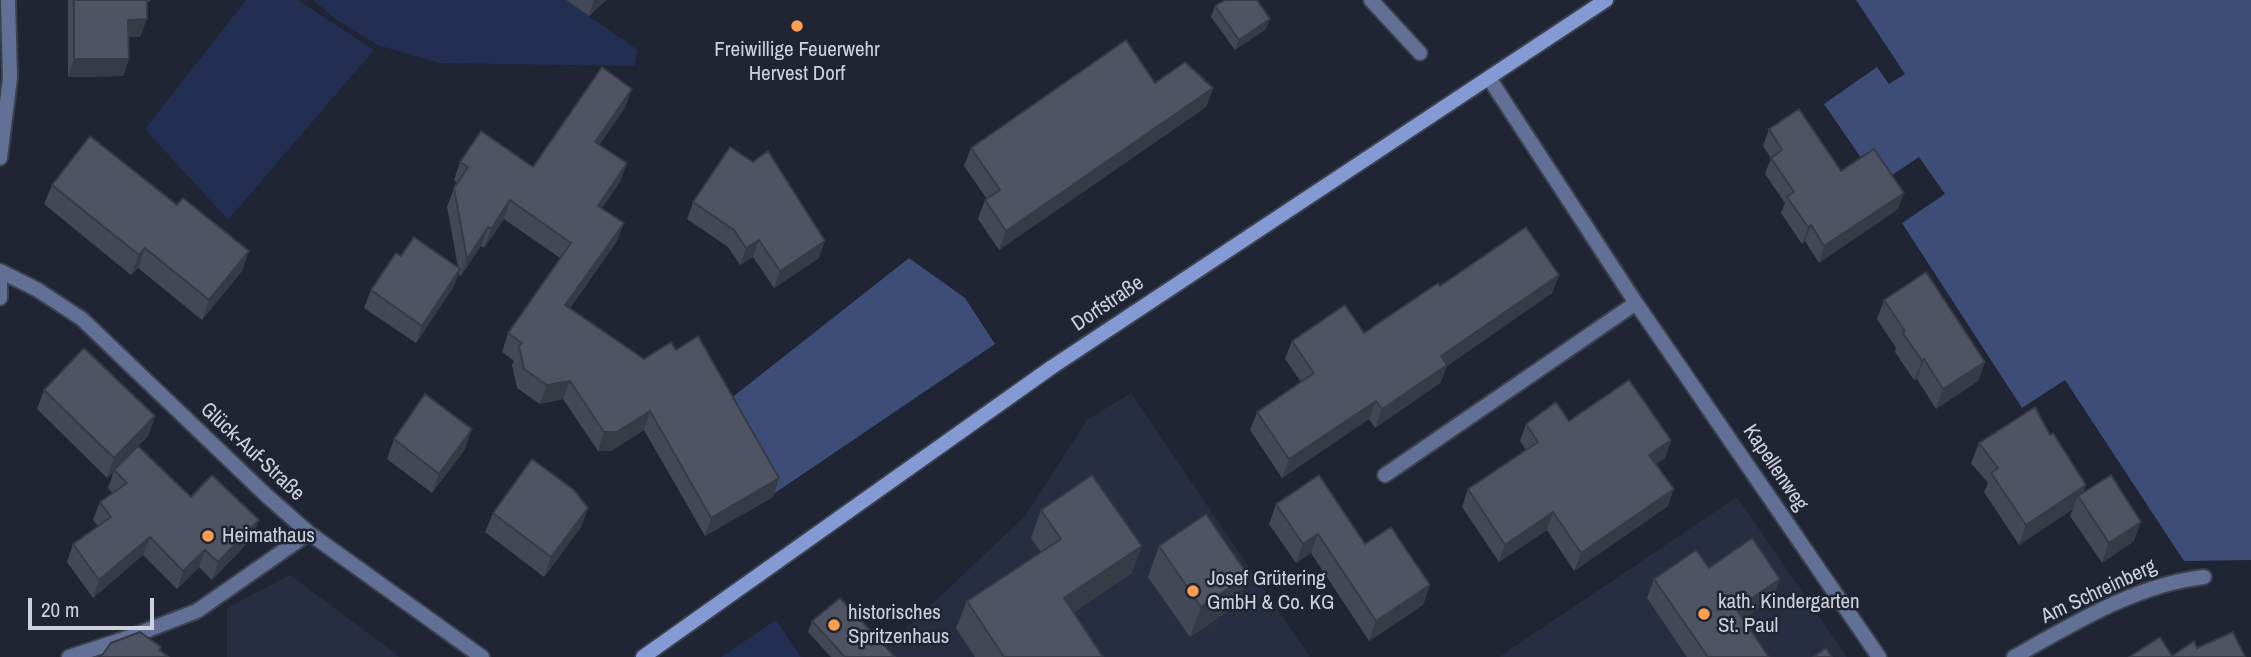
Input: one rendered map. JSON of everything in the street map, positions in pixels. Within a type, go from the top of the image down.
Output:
[{"type":"street","points":[[0,158],[10,78],[8,0]]},
{"type":"street","points":[[1371,0],[1420,53]]},
{"type":"street","name":"Dorfstraße","points":[[643,657],[1052,367],[1606,0]]},
{"type":"street","name":"Kapellenweg","points":[[1489,78],[1636,303],[1879,657]]},
{"type":"street","points":[[0,272],[0,299]]},
{"type":"street","name":"Glück-Auf-Straße","points":[[0,272],[38,290],[82,319],[309,533],[482,657]]},
{"type":"street","points":[[1385,475],[1636,303]]},
{"type":"street","points":[[69,657],[197,611],[309,533]]},
{"type":"street","name":"Am Schreinberg","points":[[2014,657],[2080,620],[2138,594],[2178,580],[2204,577]]},
{"type":"shaded area","points":[[246,0],[298,0],[374,50],[228,220],[145,129]]},
{"type":"shaded area","points":[[313,0],[566,0],[638,50],[634,66],[440,63],[377,45],[334,18]]},
{"type":"shaded area","points":[[1856,0],[2251,0],[2251,560],[2184,561],[2065,380],[2022,408],[1902,223],[1945,194],[1919,157],[1879,184],[1824,104],[1877,67],[1889,84],[1905,74]]},
{"type":"shaded area","points":[[909,258],[965,298],[995,344],[769,497],[716,410]]},
{"type":"shaded area","points":[[1131,393],[1310,657],[876,657],[1025,516],[1087,420]]},
{"type":"shaded area","points":[[1737,497],[1847,657],[1499,657]]},
{"type":"shaded area","points":[[290,575],[400,657],[227,657],[227,608]]},
{"type":"shaded area","points":[[776,620],[801,657],[721,657]]},
{"type":"building","points":[[74,0],[147,0],[147,19],[128,20],[129,59],[74,59]]},
{"type":"building","points":[[1225,0],[1257,0],[1270,19],[1239,40],[1215,6]]},
{"type":"building","points":[[1126,40],[1155,83],[1185,62],[1213,88],[1006,231],[985,200],[1000,190],[971,148]]},
{"type":"building","points":[[602,67],[632,89],[595,142],[627,163],[598,206],[624,223],[565,305],[644,359],[671,342],[676,350],[698,336],[779,478],[711,518],[650,411],[617,432],[604,432],[570,381],[547,385],[524,369],[519,346],[522,343],[508,333],[571,243],[510,200],[467,259],[454,188],[468,167],[460,162],[481,131],[533,167]]},
{"type":"building","points":[[1799,109],[1841,171],[1874,149],[1904,193],[1824,246],[1811,225],[1808,227],[1787,197],[1794,192],[1771,158],[1782,150],[1769,129]]},
{"type":"building","points":[[90,136],[177,205],[183,198],[249,251],[209,300],[145,248],[139,255],[52,185]]},
{"type":"building","points":[[730,147],[753,162],[768,151],[825,241],[780,271],[759,240],[746,248],[734,230],[693,202]]},
{"type":"building","points":[[1526,227],[1559,275],[1441,356],[1447,365],[1382,409],[1376,401],[1289,459],[1257,412],[1314,373],[1292,341],[1345,305],[1364,333],[1438,283],[1440,286]]},
{"type":"building","points":[[414,237],[460,269],[422,326],[371,290],[396,253],[401,256]]},
{"type":"building","points":[[1926,272],[1985,362],[1943,389],[1902,332],[1905,331],[1884,300]]},
{"type":"building","points":[[84,348],[155,416],[114,458],[44,390]]},
{"type":"building","points":[[1629,380],[1671,440],[1649,455],[1674,489],[1581,553],[1553,512],[1505,545],[1468,489],[1538,442],[1526,424],[1556,402],[1569,421]]},
{"type":"building","points":[[425,394],[472,429],[439,474],[394,439]]},
{"type":"building","points":[[2035,407],[2050,435],[2053,433],[2086,485],[2026,525],[1991,473],[1998,468],[1979,443]]},
{"type":"building","points":[[138,446],[191,497],[212,475],[259,520],[218,562],[205,550],[183,571],[150,537],[99,580],[73,544],[111,517],[100,502],[127,483],[114,470]]},
{"type":"building","points":[[532,459],[574,490],[588,508],[551,557],[493,513]]},
{"type":"building","points":[[1092,475],[1142,546],[1064,598],[1103,657],[1004,657],[967,601],[1061,539],[1041,510]]},
{"type":"building","points":[[1319,475],[1365,544],[1391,527],[1430,585],[1376,621],[1318,534],[1303,544],[1276,504]]},
{"type":"building","points":[[2111,475],[2141,522],[2109,543],[2078,496]]},
{"type":"building","points":[[1206,514],[1248,575],[1201,607],[1159,546]]},
{"type":"building","name":"kath. Kindergarten St. Paul","points":[[1752,538],[1780,579],[1736,609],[1769,657],[1708,657],[1654,579],[1696,550],[1709,568]]},
{"type":"building","points":[[840,598],[895,657],[845,657],[812,621]]},
{"type":"building","points":[[140,632],[161,647],[159,650],[169,657],[101,657],[111,643]]},
{"type":"building","points":[[2233,632],[2245,657],[2129,657],[2160,637],[2172,656],[2194,641],[2197,648]]},
{"type":"building","points":[[1826,648],[1832,657],[1813,657]]},
{"type":"place","name":"Freiwillige Feuerwehr Hervest Dorf","points":[[797,26]]},
{"type":"place","name":"Heimathaus","points":[[208,536]]},
{"type":"place","name":"Josef Grütering GmbH & Co. KG","points":[[1193,591]]},
{"type":"place","name":"kath. Kindergarten St. Paul","points":[[1704,614]]},
{"type":"place","name":"historisches Spritzenhaus","points":[[834,625]]}]
